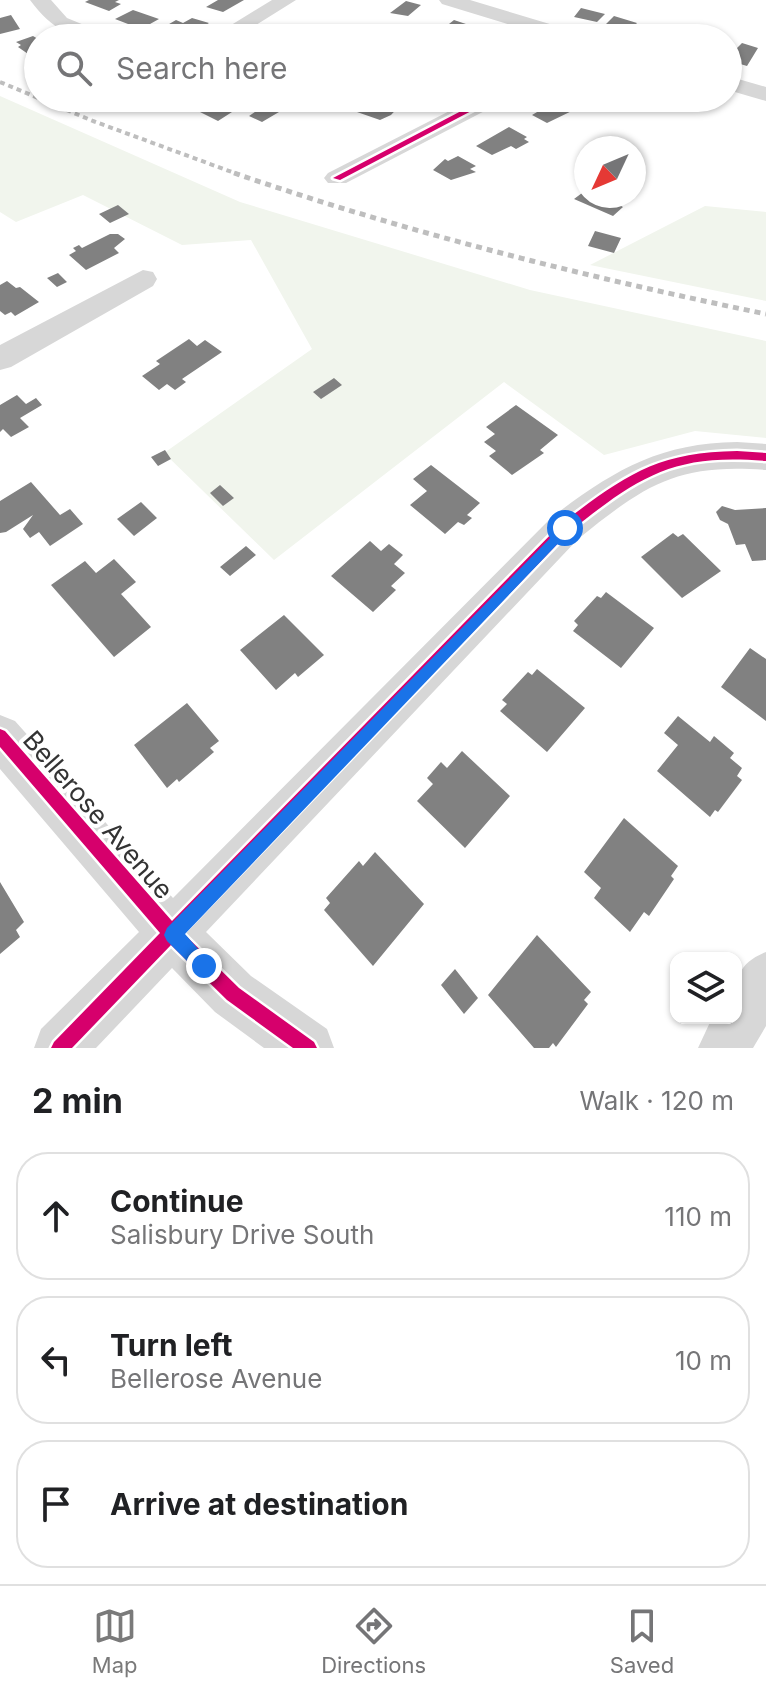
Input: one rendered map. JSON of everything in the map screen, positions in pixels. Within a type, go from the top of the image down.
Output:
[{"type":"street","points":[[40,0],[65,24]]},
{"type":"street","points":[[244,24],[286,0]]},
{"type":"street","points":[[449,0],[474,3],[535,24]]},
{"type":"street","points":[[742,87],[766,94]]},
{"type":"street","points":[[337,178],[465,112]]},
{"type":"street","points":[[0,359],[143,279]]},
{"type":"street","points":[[60,1048],[565,528],[605,497],[650,470],[699,458],[766,457]]},
{"type":"street","name":"Bellerose Avenue","points":[[0,736],[173,935],[233,994],[308,1048]]},
{"type":"street","points":[[724,1048],[766,977]]},
{"type":"shaded area","points":[[0,96],[24,107],[24,112],[36,112],[240,202],[530,290],[766,341],[766,438],[695,431],[604,455],[504,382],[274,560],[164,453],[312,349],[251,240],[182,245],[83,195],[16,222],[0,212]]},
{"type":"shaded area","points":[[705,206],[766,212],[766,301],[590,265]]},
{"type":"building","points":[[119,0],[115,2],[121,4],[109,11],[85,2]]},
{"type":"building","points":[[218,0],[244,0],[223,12],[206,7]]},
{"type":"building","points":[[406,1],[421,5],[408,16],[390,13]]},
{"type":"building","points":[[581,8],[605,14],[597,22],[574,17]]},
{"type":"building","points":[[133,10],[159,19],[150,24],[128,24],[115,19]]},
{"type":"building","points":[[11,15],[20,29],[0,34],[0,18]]},
{"type":"building","points":[[614,16],[637,23],[636,24],[606,24]]},
{"type":"building","points":[[192,18],[209,23],[169,24],[176,20],[183,23]]},
{"type":"building","points":[[24,39],[24,51],[18,47],[21,45],[16,42]]},
{"type":"building","points":[[742,43],[758,48],[747,66],[742,65]]},
{"type":"building","points":[[200,112],[232,112],[218,121]]},
{"type":"building","points":[[255,112],[279,112],[262,122],[249,116]]},
{"type":"building","points":[[357,112],[394,112],[380,120]]},
{"type":"building","points":[[537,112],[570,112],[547,123],[532,115]]},
{"type":"building","points":[[509,127],[527,137],[524,139],[529,142],[492,155],[476,146]]},
{"type":"building","points":[[458,156],[476,166],[470,169],[476,172],[451,180],[433,170],[445,159],[448,161]]},
{"type":"building","points":[[118,205],[129,214],[110,223],[99,214]]},
{"type":"building","points":[[595,208],[622,208],[613,216]]},
{"type":"building","points":[[595,231],[621,238],[614,253],[588,246]]},
{"type":"building","points":[[110,234],[118,234],[125,239],[114,248],[119,253],[86,270],[69,255],[76,251],[73,248],[79,245],[82,248]]},
{"type":"building","points":[[58,273],[67,282],[57,287],[47,278]]},
{"type":"building","points":[[7,281],[39,302],[15,316],[11,312],[5,315],[0,311],[0,285]]},
{"type":"building","points":[[189,339],[197,346],[205,340],[222,352],[182,379],[186,382],[175,390],[167,384],[159,390],[142,376],[160,364],[156,361]]},
{"type":"building","points":[[334,378],[342,385],[321,399],[313,392]]},
{"type":"building","points":[[17,395],[26,404],[36,398],[42,405],[20,418],[29,427],[11,437],[3,429],[0,432],[0,405]]},
{"type":"building","points":[[516,405],[558,435],[540,450],[544,453],[512,475],[489,456],[496,451],[484,442],[495,434],[486,427]]},
{"type":"building","points":[[165,450],[171,459],[158,466],[151,457]]},
{"type":"building","points":[[431,465],[480,503],[467,515],[472,518],[464,525],[458,522],[445,534],[410,505],[427,491],[413,479]]},
{"type":"building","points":[[31,482],[60,515],[70,509],[83,524],[50,546],[39,532],[30,538],[23,529],[33,515],[0,533],[0,501]]},
{"type":"building","points":[[220,485],[234,498],[223,506],[210,493]]},
{"type":"building","points":[[141,502],[157,518],[134,536],[117,519]]},
{"type":"building","points":[[722,506],[735,510],[766,508],[766,560],[752,561],[745,544],[736,545],[728,524],[720,520],[716,512]]},
{"type":"building","points":[[673,533],[678,537],[683,534],[721,571],[682,598],[641,557]]},
{"type":"building","points":[[370,541],[381,551],[389,544],[403,555],[394,564],[405,573],[391,586],[396,590],[373,612],[331,576]]},
{"type":"building","points":[[246,546],[256,555],[230,576],[220,567]]},
{"type":"building","points":[[114,559],[136,582],[121,594],[151,627],[114,657],[51,585],[85,561],[96,573]]},
{"type":"building","points":[[606,592],[654,628],[621,668],[573,631],[578,625],[574,621],[597,596],[601,598]]},
{"type":"building","points":[[284,615],[324,655],[298,677],[295,673],[276,690],[240,650]]},
{"type":"building","points":[[750,648],[766,659],[766,721],[721,687]]},
{"type":"building","points":[[537,669],[585,708],[547,752],[500,711],[507,704],[502,700],[528,672],[532,675]]},
{"type":"building","points":[[187,703],[219,741],[210,748],[214,752],[179,782],[177,779],[167,788],[134,745]]},
{"type":"building","points":[[678,716],[710,742],[714,736],[734,753],[730,758],[742,768],[737,776],[742,780],[718,812],[715,810],[710,817],[657,771],[678,745],[664,733]]},
{"type":"building","points":[[462,751],[510,796],[465,848],[417,801],[433,784],[427,778],[441,762],[447,768]]},
{"type":"building","points":[[624,818],[678,866],[671,876],[674,879],[649,916],[644,912],[630,932],[594,898],[601,888],[584,872]]},
{"type":"building","points":[[375,852],[424,904],[373,966],[324,910],[330,903],[326,898],[359,861],[363,866]]},
{"type":"building","points":[[0,882],[24,922],[16,930],[20,937],[0,954]]},
{"type":"building","points":[[537,935],[591,992],[584,1000],[588,1004],[556,1047],[553,1043],[549,1048],[534,1048],[488,995]]},
{"type":"building","points":[[455,969],[478,998],[464,1014],[441,985]]},
{"type":"railway","points":[[0,82],[24,92]]},
{"type":"railway","points":[[72,112],[240,175]]},
{"type":"railway","points":[[234,173],[365,215],[498,252],[766,314]]},
{"type":"cycle path","points":[[337,178],[465,112]]},
{"type":"cycle path","points":[[60,1048],[565,528],[626,483],[661,466],[706,456],[766,457]]},
{"type":"cycle path","points":[[0,736],[173,935],[233,994],[308,1048]]},
{"type":"route","points":[[204,966],[173,935],[565,528]]}]
